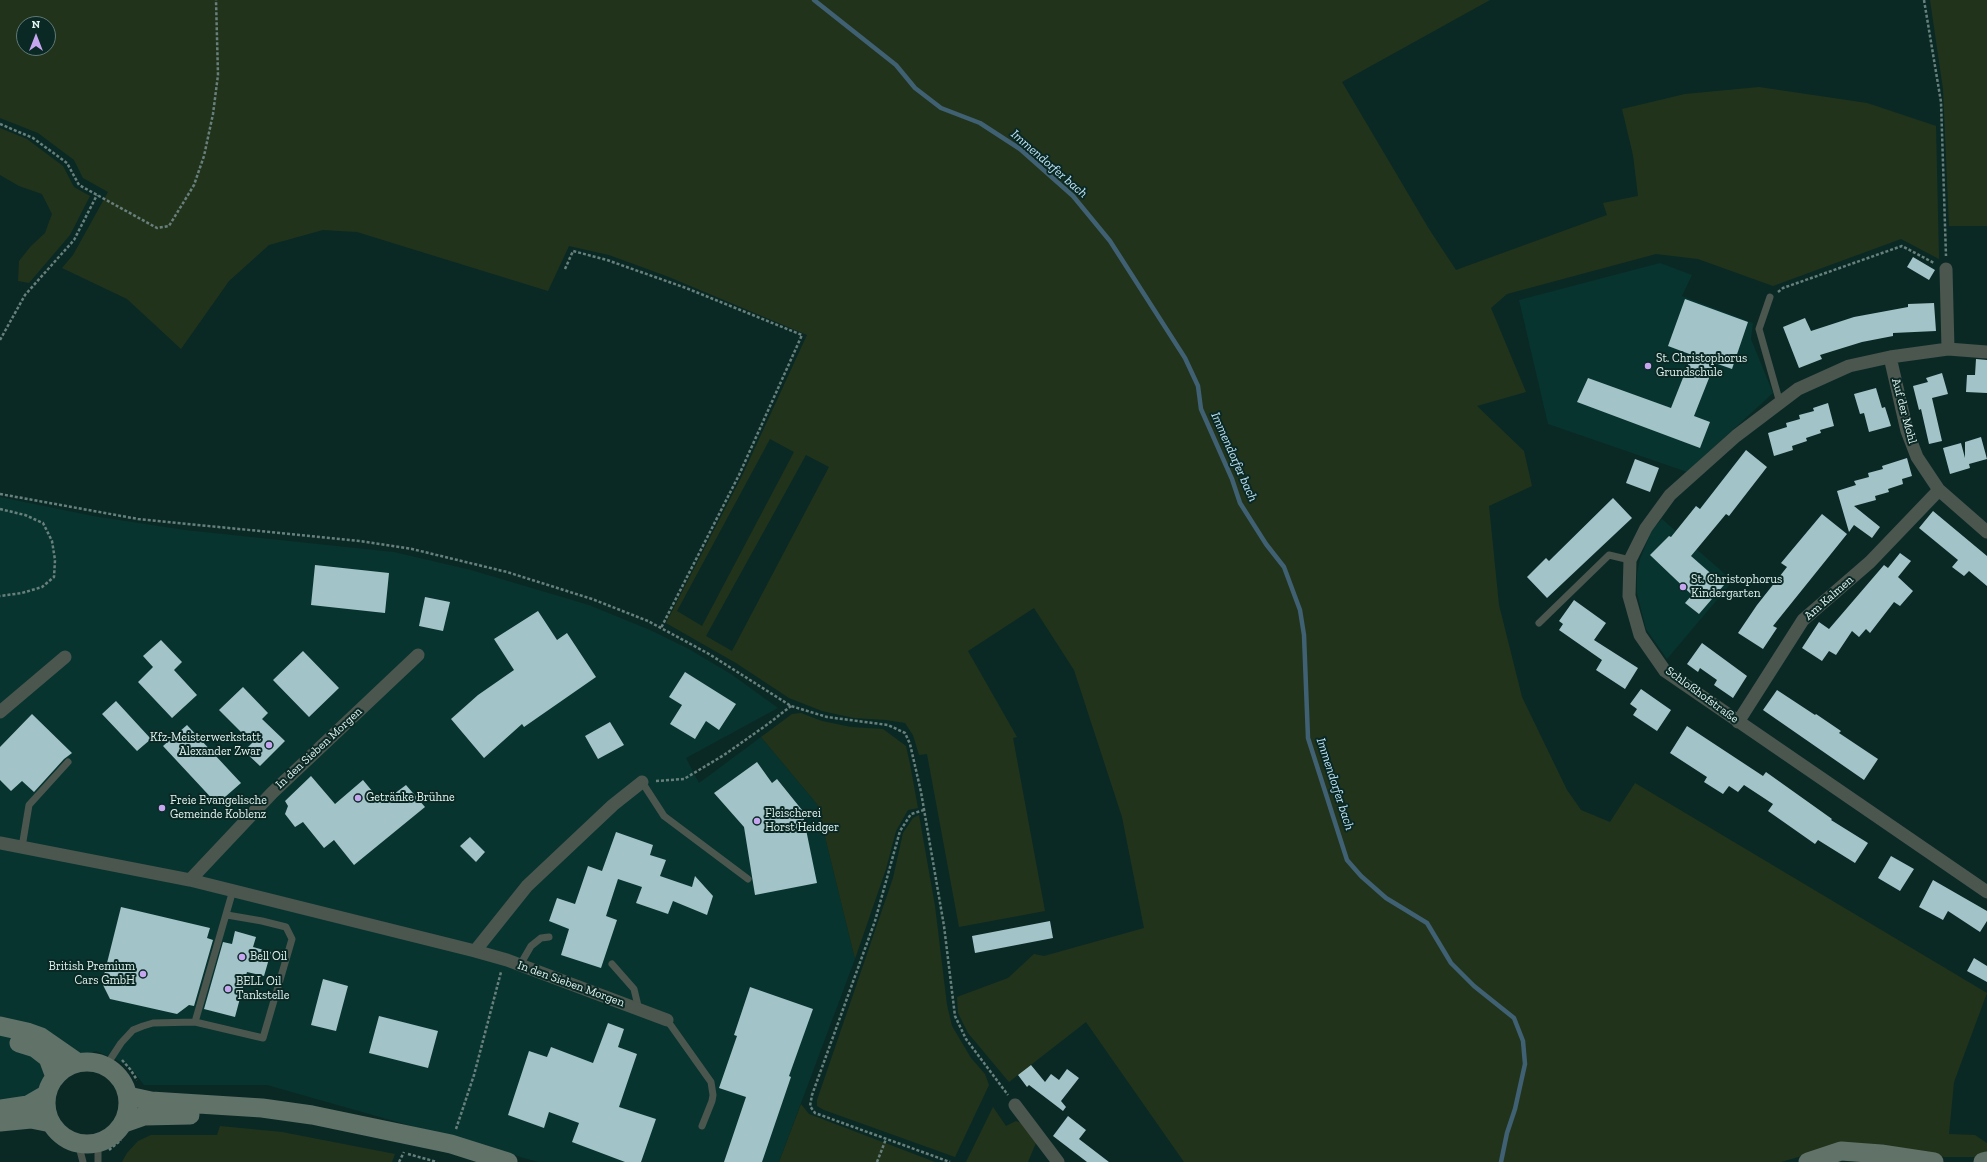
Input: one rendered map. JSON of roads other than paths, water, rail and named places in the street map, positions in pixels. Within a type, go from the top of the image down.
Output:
[{"type":"main road","points":[[0,1026],[27,1032],[41,1037],[77,1062]]},
{"type":"main road","points":[[0,1038],[28,1045],[41,1052],[51,1064],[55,1077]]},
{"type":"main road","points":[[123,1131],[128,1110],[128,1096],[121,1078],[106,1066],[87,1061],[77,1062],[69,1065],[55,1077],[47,1094],[46,1109],[51,1123],[62,1136],[78,1143],[98,1142],[123,1131],[152,1115],[264,1118],[332,1129],[401,1153],[466,1162]]},
{"type":"main road","points":[[0,1109],[28,1105],[40,1100],[47,1094]]},
{"type":"main road","points":[[128,1096],[151,1101],[286,1111],[451,1144],[508,1162]]},
{"type":"main road","points":[[0,1122],[31,1119],[51,1123]]},
{"type":"main road","points":[[1808,1162],[1841,1151],[1881,1154],[1934,1162]]},
{"type":"main road","points":[[1983,1162],[1987,1161]]},
{"type":"street","points":[[1946,269],[1948,349]]},
{"type":"street","name":"Schloßhofstraße","points":[[1987,352],[1948,349],[1890,357],[1849,366],[1798,389],[1736,436],[1670,495],[1646,528],[1630,560],[1629,596],[1640,635],[1665,671],[1987,892]]},
{"type":"street","name":"Auf der Mohl","points":[[1890,357],[1906,430],[1917,457],[1939,490],[1987,532]]},
{"type":"street","name":"Am Kalmen","points":[[1738,722],[1803,620],[1870,562],[1939,490]]},
{"type":"street","name":"In den Sieben Morgen","points":[[190,880],[272,793],[418,655]]},
{"type":"street","points":[[0,712],[65,657]]},
{"type":"street","points":[[475,951],[527,886],[613,805],[642,782]]},
{"type":"street","name":"In den Sieben Morgen","points":[[0,843],[190,880],[475,951],[507,960],[666,1020]]},
{"type":"street","points":[[1015,1105],[1058,1162]]},
{"type":"lane","points":[[1770,296],[1759,329],[1780,403]]},
{"type":"lane","points":[[1539,623],[1609,555],[1630,560]]},
{"type":"lane","points":[[22,847],[29,805],[68,762]]},
{"type":"lane","points":[[642,782],[664,816],[748,879]]},
{"type":"lane","points":[[195,1022],[227,916],[233,890]]},
{"type":"lane","points":[[106,1066],[121,1043],[134,1030],[153,1023],[195,1022],[263,1038],[292,939],[286,928],[262,921],[227,916]]},
{"type":"lane","points":[[520,965],[531,946],[541,938],[548,937]]},
{"type":"lane","points":[[612,964],[634,989],[639,1010]]},
{"type":"lane","points":[[666,1020],[711,1082],[713,1089],[712,1101],[702,1126]]},
{"type":"lane","points":[[98,1142],[98,1162]]},
{"type":"lane","points":[[78,1143],[83,1162]]},
{"type":"waterway","name":"Immendorfer bach","points":[[814,0],[896,65],[915,88],[941,108],[980,123],[1020,149],[1073,196],[1110,241],[1185,358],[1198,386],[1201,409],[1232,479],[1240,503],[1266,544],[1284,567],[1300,610],[1304,635],[1308,738],[1347,860],[1361,876],[1386,898],[1427,923],[1451,963],[1474,986],[1514,1018],[1523,1041],[1525,1064],[1501,1162]]},
{"type":"place","name":"St. Christophorus Grundschule","points":[[1648,366]]},
{"type":"place","name":"St. Christophorus Kindergarten","points":[[1683,587]]},
{"type":"place","name":"Kfz-Meisterwerkstatt Alexander Zwar","points":[[269,745]]},
{"type":"place","name":"Getränke Brühne","points":[[358,798]]},
{"type":"place","name":"Freie Evangelische Gemeinde Koblenz","points":[[162,808]]},
{"type":"place","name":"Fleischerei Horst Heidger","points":[[757,821]]},
{"type":"place","name":"Bell Oil","points":[[242,957]]},
{"type":"place","name":"British Premium Cars GmbH","points":[[143,974]]},
{"type":"place","name":"BELL Oil Tankstelle","points":[[228,989]]}]
